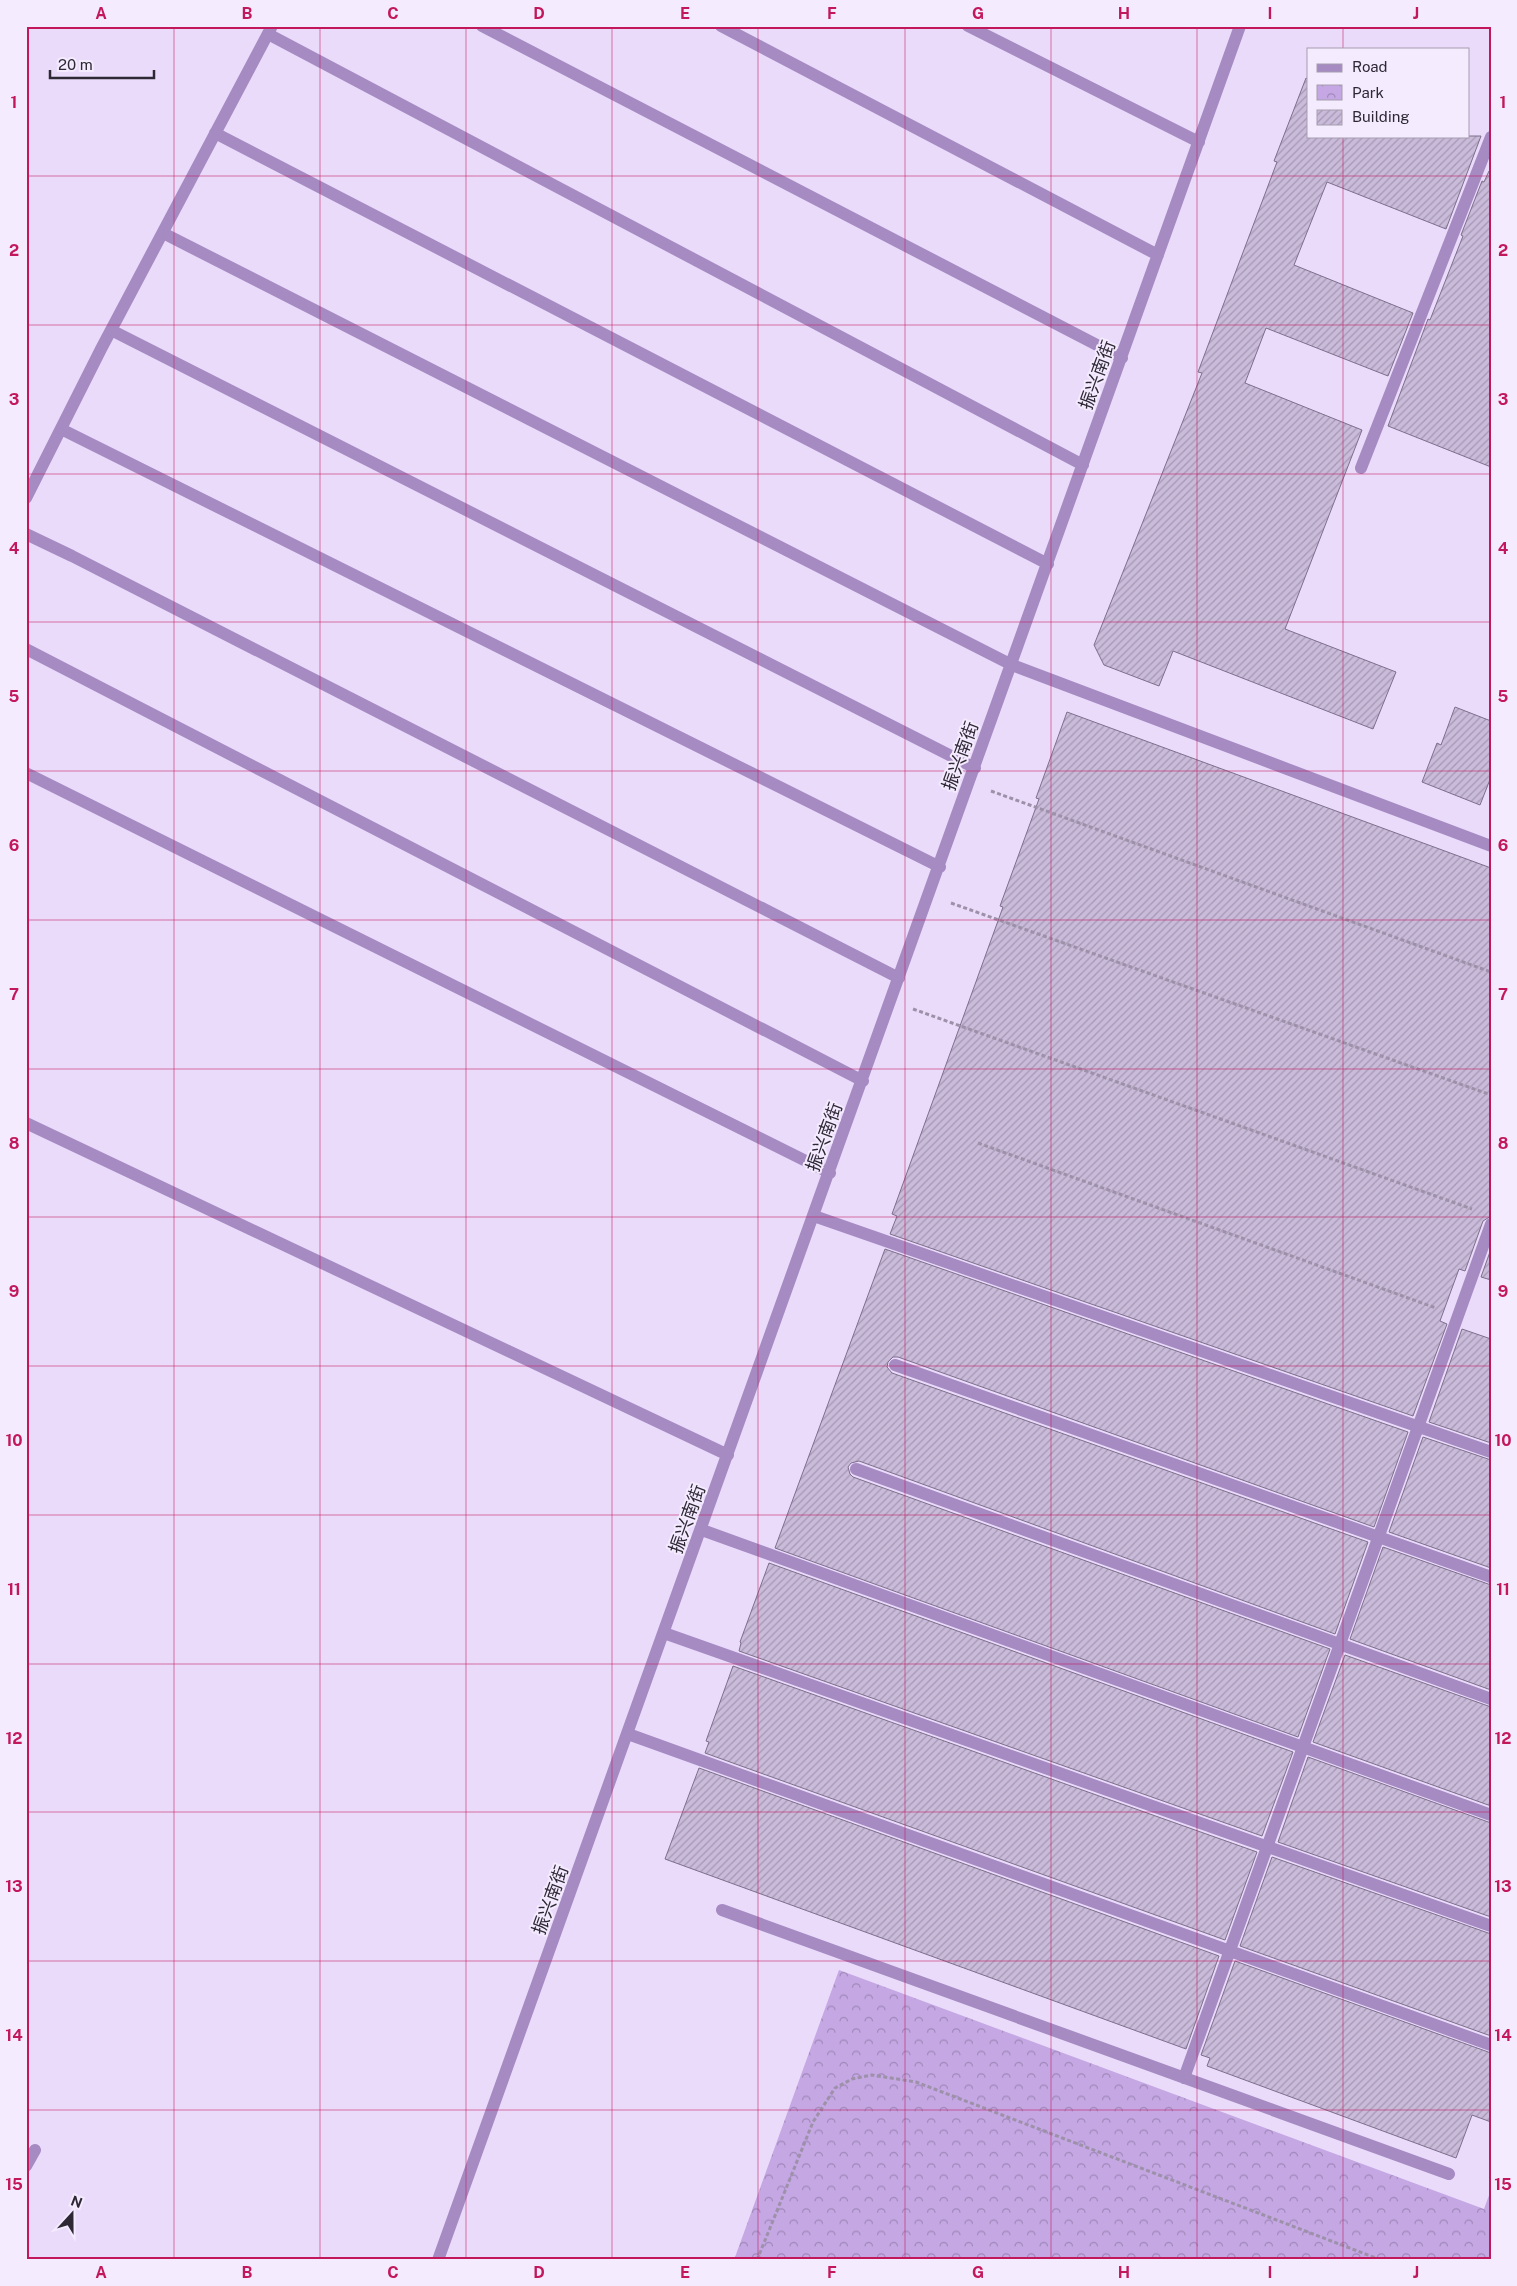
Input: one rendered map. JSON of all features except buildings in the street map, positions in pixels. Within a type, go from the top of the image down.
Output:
[{"type":"street","points":[[482,26],[1122,358]]},
{"type":"street","points":[[721,26],[1158,255]]},
{"type":"street","points":[[968,26],[1199,142]]},
{"type":"street","name":"振兴南街","points":[[438,2260],[702,1530],[1240,26]]},
{"type":"street","points":[[26,498],[111,330],[270,30],[1083,465]]},
{"type":"street","points":[[215,133],[1048,564]]},
{"type":"street","points":[[1361,468],[1491,137]]},
{"type":"street","points":[[163,233],[1012,665],[1491,846]]},
{"type":"street","points":[[111,330],[975,768]]},
{"type":"street","points":[[61,428],[940,867]]},
{"type":"street","points":[[26,534],[81,560],[900,978]]},
{"type":"street","points":[[26,649],[862,1081]]},
{"type":"street","points":[[26,773],[830,1173]]},
{"type":"street","points":[[28,1128],[728,1455]]},
{"type":"street","points":[[814,1216],[1491,1452]]},
{"type":"street","points":[[1184,2078],[1491,1224]]},
{"type":"street","points":[[895,1365],[1491,1577]]},
{"type":"street","points":[[856,1469],[1491,1698]]},
{"type":"street","points":[[702,1530],[1491,1815]]},
{"type":"street","points":[[664,1633],[1491,1926]]},
{"type":"street","points":[[628,1734],[1491,2045]]},
{"type":"street","points":[[722,1910],[1449,2174]]},
{"type":"street","points":[[26,2166],[35,2150]]},
{"type":"path","points":[[969,783],[1491,972]]},
{"type":"path","points":[[929,896],[1491,1095]]},
{"type":"path","points":[[891,1002],[1481,1212]]},
{"type":"path","points":[[978,1142],[1458,1316]]},
{"type":"path","points":[[757,2260],[812,2122],[835,2088],[852,2079],[872,2075],[916,2082],[1381,2260]]},
{"type":"green space","points":[[839,1970],[1484,2209],[1491,2190],[1491,2260],[734,2260]]}]
